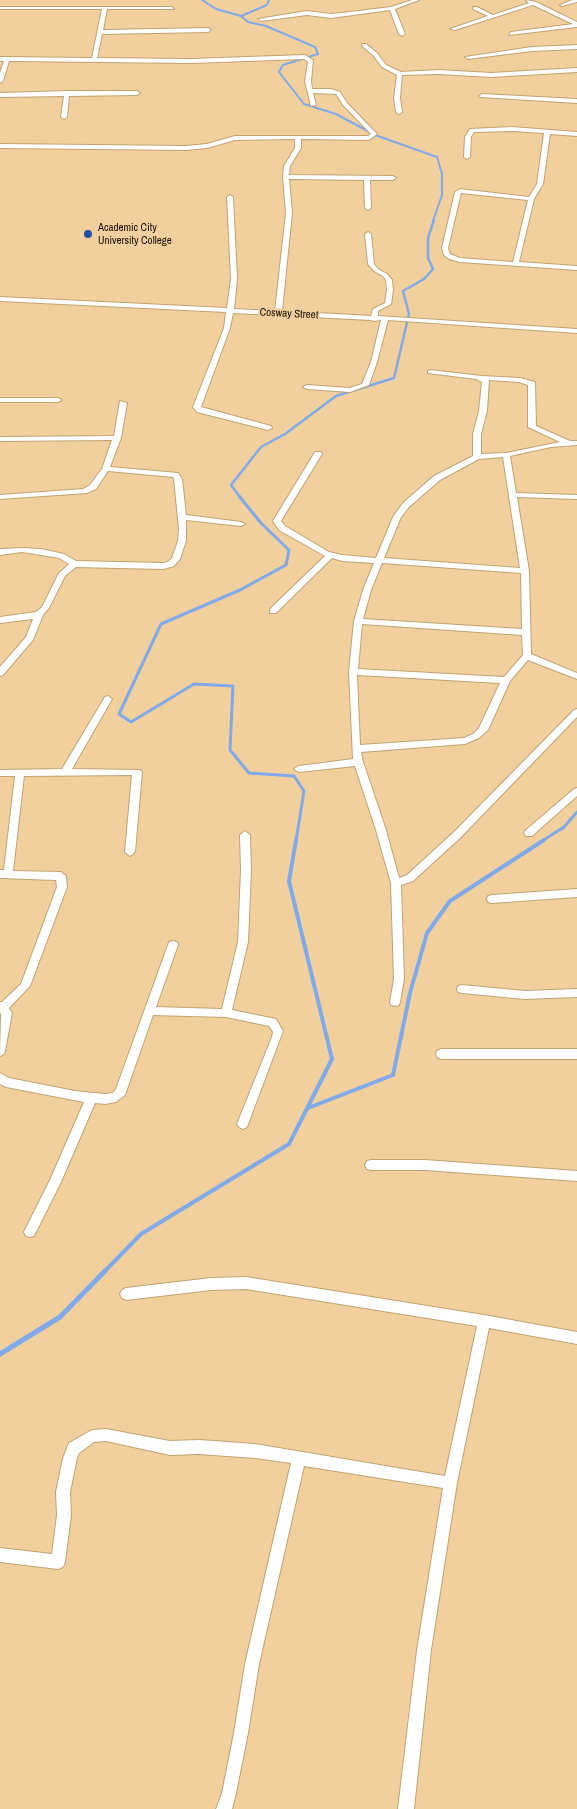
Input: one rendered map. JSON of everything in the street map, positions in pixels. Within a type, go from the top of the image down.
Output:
[{"type":"street","points":[[122,7],[126,0]]},
{"type":"street","points":[[261,19],[299,14],[337,16],[392,8],[417,0]]},
{"type":"street","points":[[527,0],[577,24]]},
{"type":"street","points":[[562,5],[577,0]]},
{"type":"street","points":[[453,28],[534,3]]},
{"type":"street","points":[[0,8],[172,8]]},
{"type":"street","points":[[94,60],[105,8]]},
{"type":"street","points":[[392,8],[402,34]]},
{"type":"street","points":[[475,8],[492,16]]},
{"type":"street","points":[[511,34],[577,24]]},
{"type":"street","points":[[101,32],[208,30]]},
{"type":"street","points":[[364,45],[375,54],[384,66],[400,74],[439,72],[491,75],[577,70]]},
{"type":"street","points":[[468,57],[532,49],[577,47]]},
{"type":"street","points":[[0,59],[213,61],[305,57],[311,61],[308,80],[313,105]]},
{"type":"street","points":[[0,81],[7,59]]},
{"type":"street","points":[[399,112],[397,98],[400,74]]},
{"type":"street","points":[[0,146],[186,148],[207,146],[234,138],[369,138],[374,134],[345,104],[338,93],[310,91]]},
{"type":"street","points":[[64,117],[67,93]]},
{"type":"street","points":[[0,95],[137,93]]},
{"type":"street","points":[[482,96],[577,101]]},
{"type":"street","points":[[467,157],[468,137],[472,130],[512,129],[577,134]]},
{"type":"street","points":[[516,263],[531,199],[540,184],[547,133]]},
{"type":"street","points":[[278,314],[289,213],[287,166],[296,155],[298,137]]},
{"type":"street","points":[[286,177],[393,178]]},
{"type":"street","points":[[367,178],[368,208]]},
{"type":"street","points":[[531,199],[464,190],[457,193],[445,248],[447,255],[460,260],[577,268]]},
{"type":"street","points":[[230,197],[234,279],[230,311],[227,328],[198,409],[268,428]]},
{"type":"street","points":[[368,234],[371,264],[389,280],[390,290],[388,304],[375,310],[374,319]]},
{"type":"street","name":"Cosway Street","points":[[0,300],[420,320],[577,331]]},
{"type":"street","points":[[307,387],[350,390],[365,385],[374,362],[386,319]]},
{"type":"street","points":[[430,372],[520,380],[532,384],[532,426],[573,443]]},
{"type":"street","points":[[478,457],[477,434],[483,411],[486,381],[484,378]]},
{"type":"street","points":[[0,400],[58,400]]},
{"type":"street","points":[[0,497],[84,491],[96,484],[106,469],[117,438],[123,404]]},
{"type":"street","points":[[0,439],[117,438]]},
{"type":"street","points":[[395,1002],[399,979],[396,883],[382,830],[358,762],[356,748],[353,672],[358,622],[378,561],[397,518],[406,505],[438,477],[478,457],[506,455],[573,443]]},
{"type":"street","points":[[318,454],[277,522],[282,528],[330,556],[524,572]]},
{"type":"street","points":[[356,748],[466,740],[476,736],[483,730],[506,680],[527,656],[524,572],[506,455]]},
{"type":"street","points":[[0,552],[22,550],[42,552],[61,556],[74,564],[142,566],[172,564],[176,559],[182,541],[179,482],[175,476],[106,469]]},
{"type":"street","points":[[513,496],[577,497]]},
{"type":"street","points":[[182,517],[241,524]]},
{"type":"street","points":[[273,611],[330,556]]},
{"type":"street","points":[[0,620],[39,614],[45,608],[62,575],[74,564]]},
{"type":"street","points":[[0,673],[30,638],[36,628],[39,614]]},
{"type":"street","points":[[358,622],[525,632]]},
{"type":"street","points":[[527,656],[577,676]]},
{"type":"street","points":[[353,672],[506,680]]},
{"type":"street","points":[[66,771],[108,699]]},
{"type":"street","points":[[396,883],[410,878],[458,835],[577,712]]},
{"type":"street","points":[[299,769],[358,762]]},
{"type":"street","points":[[0,772],[136,772],[130,852]]},
{"type":"street","points":[[0,1051],[6,1013],[2,1007],[25,986],[62,886],[61,876],[4,874],[20,772]]},
{"type":"street","points":[[529,833],[577,792]]},
{"type":"street","points":[[226,1013],[243,942],[246,835]]},
{"type":"street","points":[[492,899],[577,893]]},
{"type":"street","points":[[0,1078],[6,1082],[91,1098],[105,1100],[116,1097],[122,1092],[173,945]]},
{"type":"street","points":[[462,989],[525,995],[577,994]]},
{"type":"street","points":[[149,1011],[226,1013],[272,1022],[278,1031],[243,1124]]},
{"type":"street","points":[[441,1054],[577,1054]]},
{"type":"street","points":[[30,1232],[55,1182],[91,1098]]},
{"type":"street","points":[[371,1165],[425,1165],[577,1176]]},
{"type":"street","points":[[126,1294],[211,1284],[246,1284],[484,1321],[577,1338]]},
{"type":"street","points":[[406,1809],[424,1650],[450,1483],[484,1321]]},
{"type":"street","points":[[0,1555],[58,1562],[64,1515],[63,1492],[70,1458],[74,1448],[92,1436],[106,1434],[170,1448],[199,1447],[255,1451],[450,1483]]},
{"type":"street","points":[[224,1809],[230,1793],[252,1664],[299,1458]]},
{"type":"waterway","points":[[202,0],[216,9],[241,16]]},
{"type":"waterway","points":[[241,16],[267,5],[269,0]]},
{"type":"waterway","points":[[241,16],[248,22],[266,26],[315,47],[318,54],[283,65],[279,72],[304,104],[336,114],[375,135],[437,157],[442,174],[442,195],[433,221]]},
{"type":"waterway","points":[[240,497],[231,485],[261,447],[285,434],[336,396],[394,378],[409,314],[403,291],[424,279],[433,269],[428,258],[428,238],[434,220]]},
{"type":"waterway","points":[[239,496],[261,523],[289,550],[286,565],[240,590],[161,624],[119,714],[131,722],[194,684],[233,686],[230,750],[249,773],[294,776],[304,791],[296,841]]},
{"type":"waterway","points":[[542,841],[564,827],[577,812]]},
{"type":"waterway","points":[[104,1272],[141,1234],[289,1144],[332,1059],[289,881],[296,840]]},
{"type":"waterway","points":[[308,1108],[393,1075],[410,993],[427,933],[450,901],[544,840]]},
{"type":"waterway","points":[[0,1354],[60,1317],[105,1271]]},
{"type":"place","name":"Academic City University College","points":[[88,234]]}]
